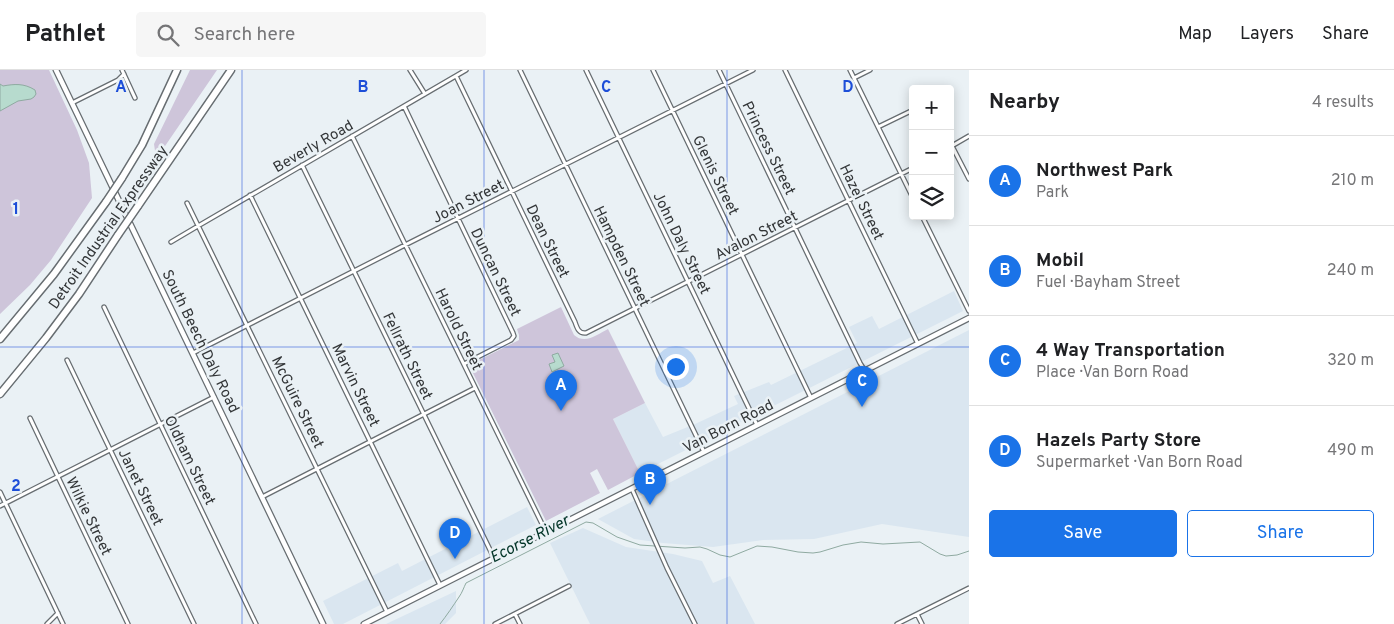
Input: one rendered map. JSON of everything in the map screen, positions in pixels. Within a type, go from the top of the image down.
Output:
[{"type":"highway","name":"Detroit Industrial Expressway","points":[[0,339],[54,274],[122,178],[142,145],[177,70]]},
{"type":"highway","name":"Detroit Industrial Expressway","points":[[0,394],[79,294],[231,70]]},
{"type":"main road","name":"South Beech Daly Road","points":[[56,70],[323,624]]},
{"type":"main road","name":"Van Born Road","points":[[364,624],[969,318]]},
{"type":"street","points":[[410,70],[425,94]]},
{"type":"street","name":"Beverly Road","points":[[171,242],[466,70]]},
{"type":"street","name":"Hampden Street","points":[[520,70],[704,452]]},
{"type":"street","name":"John Daly Street","points":[[586,70],[757,425]]},
{"type":"street","name":"Glenis Street","points":[[653,70],[811,398]]},
{"type":"street","name":"Princess Street","points":[[719,70],[865,371]]},
{"type":"street","name":"Joan Street","points":[[193,353],[754,70]]},
{"type":"street","name":"Hazel Street","points":[[785,70],[918,344]]},
{"type":"street","points":[[850,70],[909,190]]},
{"type":"street","points":[[854,78],[870,70]]},
{"type":"street","points":[[71,104],[118,80],[123,72]]},
{"type":"street","points":[[123,72],[135,98]]},
{"type":"street","name":"Dean Street","points":[[456,76],[574,322],[579,332],[582,333]]},
{"type":"street","name":"Duncan Street","points":[[404,106],[514,336],[511,340],[464,364]]},
{"type":"street","points":[[878,127],[909,112]]},
{"type":"street","name":"Harold Street","points":[[352,136],[546,532]]},
{"type":"street","points":[[954,144],[969,136]]},
{"type":"street","points":[[954,152],[969,180]]},
{"type":"street","name":"Fellrath Street","points":[[302,165],[494,558]]},
{"type":"street","name":"Avalon Street","points":[[582,333],[586,333],[909,170]]},
{"type":"street","name":"Marvin Street","points":[[250,195],[440,585]]},
{"type":"street","name":"McGuire Street","points":[[187,203],[387,612]]},
{"type":"street","points":[[924,220],[969,311]]},
{"type":"street","name":"Oldham Street","points":[[104,307],[256,624]]},
{"type":"street","name":"Janet Street","points":[[67,360],[194,624]]},
{"type":"street","points":[[262,497],[475,388]]},
{"type":"street","points":[[0,506],[214,397]]},
{"type":"street","name":"Wilkie Street","points":[[30,418],[128,624]]},
{"type":"street","points":[[632,488],[667,568],[696,624]]},
{"type":"street","points":[[0,492],[63,624]]},
{"type":"street","points":[[495,624],[569,586]]},
{"type":"street","points":[[897,624],[969,588]]},
{"type":"street","points":[[47,624],[58,613]]},
{"type":"street","points":[[515,614],[520,624]]},
{"type":"street","points":[[917,614],[922,624]]},
{"type":"shaded area","points":[[0,70],[49,70],[77,130],[89,163],[92,198],[51,260],[30,285],[0,314]]},
{"type":"shaded area","points":[[190,70],[217,70],[163,149],[155,151],[154,144]]},
{"type":"shaded area","points":[[0,84],[3,86],[27,86],[35,90],[36,94],[31,99],[18,101],[0,111]]},
{"type":"shaded area","points":[[954,291],[963,311],[640,473],[613,419],[645,403],[663,437],[738,404],[734,396],[769,382],[771,385],[857,343],[849,327],[872,316],[879,329]]},
{"type":"shaded area","points":[[561,307],[574,335],[578,338],[591,338],[608,329],[645,403],[613,419],[640,473],[608,490],[597,469],[590,473],[600,493],[546,521],[469,365],[519,340],[517,329]]},
{"type":"shaded area","points":[[969,330],[969,537],[882,524],[814,539],[763,540],[713,547],[634,539],[598,519]]},
{"type":"shaded area","points":[[558,353],[564,366],[552,372],[549,364],[555,362],[552,355]]},
{"type":"shaded area","points":[[527,507],[536,525],[343,624],[334,624],[323,601],[398,563],[402,571]]},
{"type":"shaded area","points":[[583,528],[626,547],[673,554],[702,561],[713,583],[730,576],[755,624],[590,624],[550,543]]},
{"type":"shaded area","points":[[456,591],[456,613],[445,624],[386,624]]},
{"type":"waterway","name":"Ecorse River","points":[[440,624],[466,583],[586,522],[593,523],[617,537],[640,545],[700,547],[730,557],[757,546],[813,553],[861,542],[883,544],[920,542],[946,556],[969,551]]},
{"type":"place","name":"4 Way Transportation","points":[[862,407]]},
{"type":"place","name":"Northwest Park","points":[[561,411]]},
{"type":"place","name":"Mobil","points":[[650,505]]},
{"type":"place","name":"Hazels Party Store","points":[[455,559]]}]
